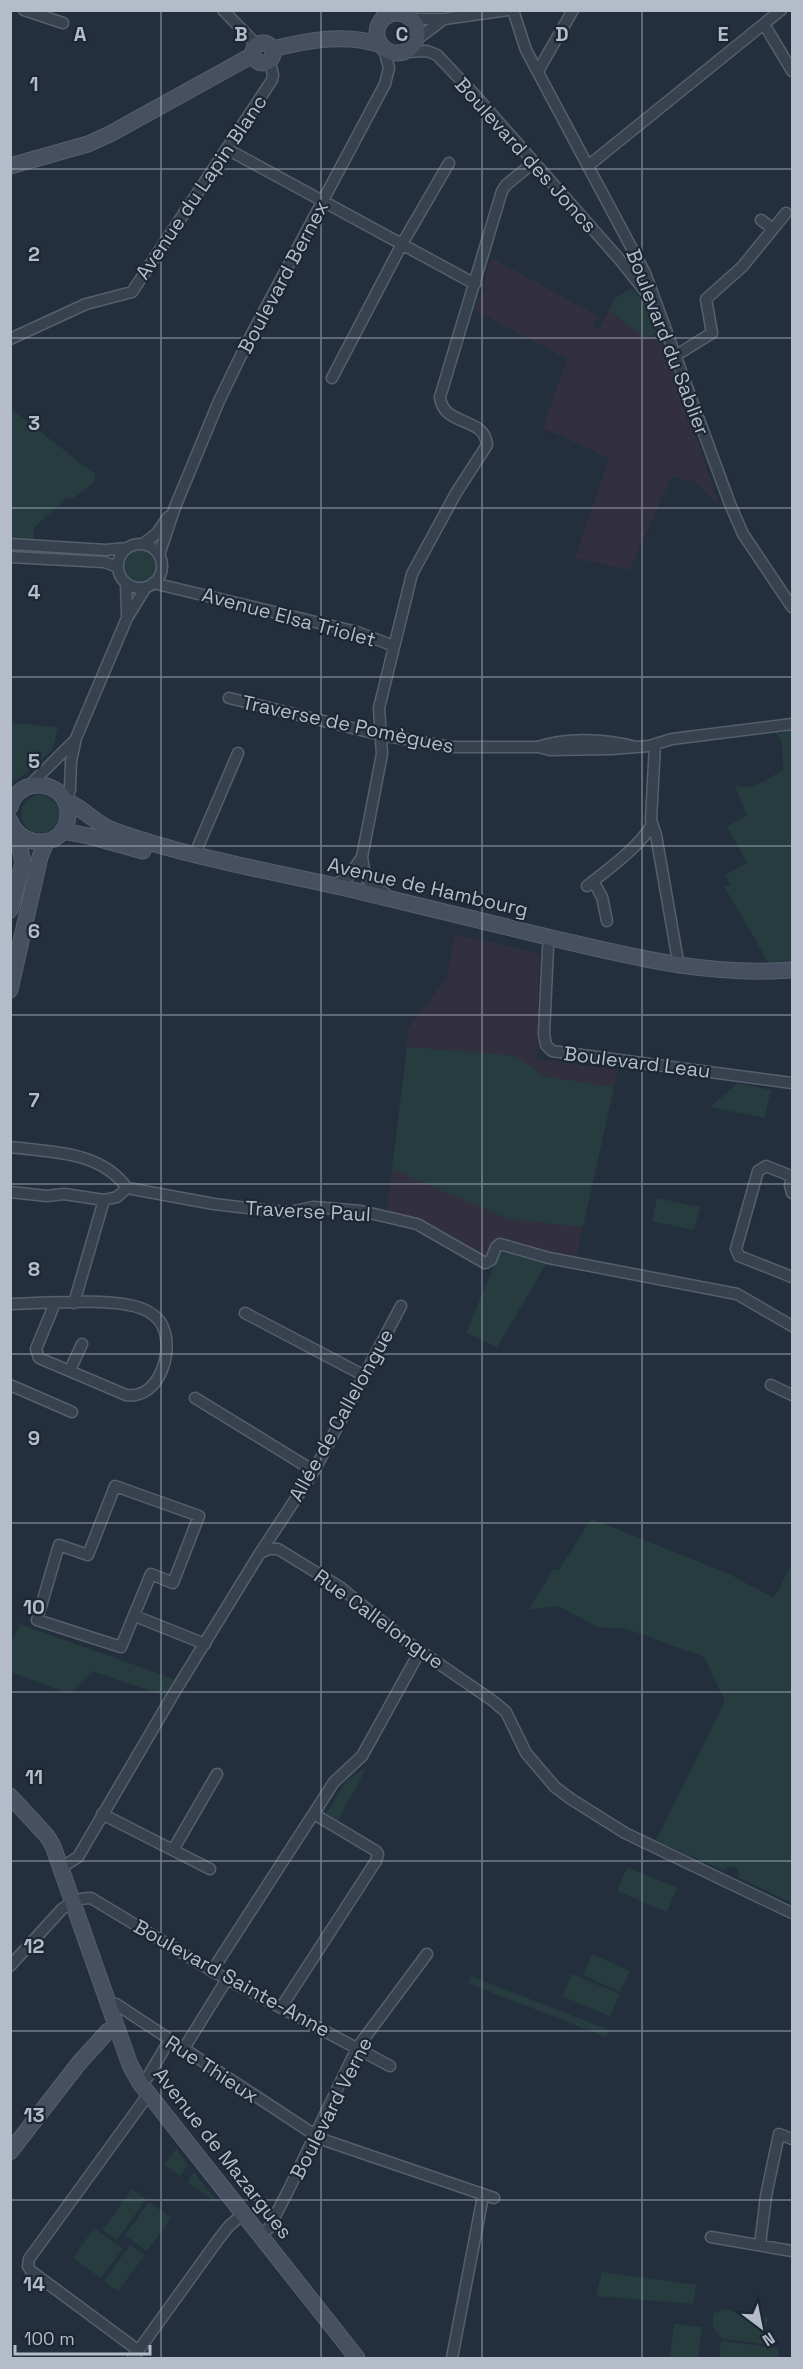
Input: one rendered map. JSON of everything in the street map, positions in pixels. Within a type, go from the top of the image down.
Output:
[{"type":"street","points":[[24,10],[63,23]]},
{"type":"street","points":[[223,10],[255,50]]},
{"type":"street","points":[[354,38],[387,15],[405,14],[444,19],[508,10]]},
{"type":"street","name":"Boulevard du Sablier","points":[[513,10],[526,50],[645,273],[743,534],[792,607]]},
{"type":"street","points":[[538,71],[573,10]]},
{"type":"street","points":[[588,166],[781,10]]},
{"type":"street","points":[[382,47],[377,39],[387,15]]},
{"type":"street","points":[[410,16],[417,29],[416,40]]},
{"type":"street","points":[[10,166],[88,144],[110,134],[266,43],[271,56],[307,42],[354,38],[390,52],[404,52],[444,19]]},
{"type":"street","points":[[765,24],[792,71]]},
{"type":"street","name":"Boulevard Bernex","points":[[160,560],[175,507],[219,401],[247,343],[386,84],[389,68],[382,47]]},
{"type":"street","name":"Boulevard des Joncs","points":[[404,52],[427,51],[436,55],[474,94],[620,260],[658,309]]},
{"type":"street","name":"Avenue du Lapin Blanc","points":[[10,339],[86,304],[132,292],[272,80],[271,56]]},
{"type":"street","points":[[226,149],[475,284]]},
{"type":"street","points":[[332,378],[402,244],[449,163]]},
{"type":"street","points":[[423,907],[405,897],[373,887],[365,874],[362,857],[382,754],[379,708],[412,574],[456,493],[487,445],[484,433],[479,428],[447,414],[440,398],[502,191],[533,163]]},
{"type":"street","points":[[675,356],[712,333],[706,299],[742,267],[786,213]]},
{"type":"street","points":[[761,220],[773,229]]},
{"type":"street","name":"Boulevard Bernex","points":[[143,544],[158,533],[175,507]]},
{"type":"street","points":[[10,544],[106,550],[143,544],[155,550],[160,560],[160,575],[150,585],[127,618],[76,738],[71,761],[70,790],[66,801],[68,817],[62,831],[46,842],[40,857],[15,948],[10,990]]},
{"type":"street","points":[[127,548],[118,560],[118,567],[126,582],[127,618]]},
{"type":"street","points":[[10,557],[104,562],[118,567]]},
{"type":"street","name":"Avenue Elsa Triolet","points":[[160,560],[168,575],[185,590]]},
{"type":"street","points":[[126,582],[139,588],[150,585]]},
{"type":"street","name":"Avenue Elsa Triolet","points":[[150,585],[185,590],[357,632],[394,646]]},
{"type":"street","name":"Traverse de Pomègues","points":[[229,698],[381,735],[467,748],[538,747],[550,743],[612,741],[636,747],[792,724]]},
{"type":"street","points":[[12,799],[30,785],[76,738]]},
{"type":"street","points":[[655,744],[652,824],[656,835],[679,967]]},
{"type":"street","points":[[194,856],[238,753]]},
{"type":"street","name":"Avenue de Hambourg","points":[[30,785],[47,785],[55,789],[66,801],[75,805],[95,822],[112,830],[194,856],[333,885],[679,967],[741,971],[792,970]]},
{"type":"street","points":[[607,921],[602,897],[590,883],[636,844],[648,832],[652,824]]},
{"type":"street","points":[[14,827],[31,842],[46,842]]},
{"type":"street","points":[[10,910],[23,863],[14,827]]},
{"type":"street","name":"Avenue de Hambourg","points":[[62,831],[192,864],[675,975],[730,980],[792,980]]},
{"type":"street","points":[[333,885],[348,877],[362,857]]},
{"type":"street","name":"Boulevard Leau","points":[[548,947],[544,1034],[546,1045],[552,1051],[792,1083]]},
{"type":"street","points":[[10,1147],[79,1155],[109,1170],[127,1188],[117,1197],[104,1200],[64,1194],[47,1196],[10,1192]]},
{"type":"street","points":[[792,1193],[790,1186],[792,1176],[766,1166],[758,1171],[736,1249],[739,1256],[792,1276]]},
{"type":"street","name":"Traverse Paul","points":[[127,1188],[214,1204],[264,1210],[289,1212],[313,1207],[361,1211],[417,1224],[484,1263],[491,1260],[496,1247],[501,1244],[549,1258],[737,1294],[792,1326]]},
{"type":"street","points":[[74,1303],[104,1200]]},
{"type":"street","points":[[10,1304],[121,1303],[142,1308],[163,1326],[165,1349],[161,1374],[144,1393],[134,1396],[126,1395],[39,1358],[36,1349],[55,1304]]},
{"type":"street","name":"Allée de Callelongue","points":[[260,1553],[314,1471],[401,1305]]},
{"type":"street","points":[[245,1313],[363,1375]]},
{"type":"street","points":[[70,1370],[82,1344]]},
{"type":"street","points":[[10,1385],[72,1412]]},
{"type":"street","points":[[771,1385],[792,1395]]},
{"type":"street","points":[[195,1398],[314,1471]]},
{"type":"street","points":[[115,1486],[199,1516],[173,1583],[151,1574],[135,1616],[121,1647],[37,1620],[59,1545],[88,1555],[115,1486]]},
{"type":"street","name":"Rue Callelongue","points":[[260,1553],[269,1548],[278,1549],[331,1581],[420,1651],[483,1693],[506,1712],[526,1753],[555,1787],[571,1799],[625,1833],[792,1913]]},
{"type":"street","points":[[61,1868],[78,1857],[260,1553]]},
{"type":"street","points":[[135,1616],[204,1644]]},
{"type":"street","points":[[212,1971],[334,1782],[362,1756],[420,1651]]},
{"type":"street","points":[[172,1850],[217,1774]]},
{"type":"street","name":"Avenue de Mazargues","points":[[10,1796],[47,1836],[53,1846],[130,2065],[144,2089],[357,2358]]},
{"type":"street","points":[[102,1814],[210,1869]]},
{"type":"street","points":[[282,2006],[376,1861],[378,1854],[314,1814]]},
{"type":"street","name":"Boulevard Sainte-Anne","points":[[72,1901],[83,1898],[98,1901],[212,1971],[282,2006],[390,2066]]},
{"type":"street","points":[[10,1966],[72,1901]]},
{"type":"street","name":"Boulevard Verne","points":[[260,2235],[269,2228],[357,2048],[427,1954]]},
{"type":"street","points":[[183,2050],[227,1979]]},
{"type":"street","name":"Rue Thieux","points":[[110,2003],[116,2004],[315,2136],[488,2197],[452,2358]]},
{"type":"street","points":[[10,2152],[79,2063],[108,2031],[116,2027]]},
{"type":"street","points":[[169,2041],[147,2078],[144,2089],[29,2259],[28,2266],[31,2271],[136,2355],[214,2244],[243,2214]]},
{"type":"street","points":[[760,2245],[766,2196],[779,2134],[792,2139]]},
{"type":"street","points":[[711,2237],[792,2251]]},
{"type":"shaded area","points":[[492,258],[598,316],[593,326],[599,330],[615,298],[632,288],[655,316],[719,505],[691,479],[687,481],[672,476],[629,570],[575,558],[609,458],[543,428],[567,359],[475,310],[479,296],[486,290],[484,281]]},
{"type":"shaded area","points":[[455,934],[539,954],[537,1059],[618,1070],[575,1262],[488,1260],[386,1216],[404,1073],[408,1033],[405,1032],[447,978]]},
{"type":"green space","points":[[632,288],[655,316],[659,329],[647,340],[609,310],[615,298]]},
{"type":"green space","points":[[11,409],[95,474],[95,481],[75,497],[65,499],[34,528],[34,539],[11,538]]},
{"type":"green space","points":[[141,550],[152,555],[157,566],[152,577],[141,582],[130,577],[125,566],[130,555]]},
{"type":"green space","points":[[11,723],[58,727],[53,749],[15,781],[11,781]]},
{"type":"green space","points":[[790,729],[792,733],[792,961],[768,962],[724,886],[731,885],[725,875],[747,863],[727,827],[747,815],[735,786],[753,787],[783,770],[782,742],[774,730],[780,734]]},
{"type":"green space","points":[[40,795],[54,800],[59,814],[54,828],[40,833],[26,828],[21,814],[26,800]]},
{"type":"green space","points":[[407,1047],[515,1056],[546,1077],[614,1087],[583,1227],[509,1219],[392,1169]]},
{"type":"green space","points":[[738,1083],[771,1090],[764,1118],[710,1107]]},
{"type":"green space","points":[[657,1198],[700,1207],[694,1230],[652,1221]]},
{"type":"green space","points":[[502,1247],[548,1261],[497,1347],[466,1333]]},
{"type":"green space","points":[[591,1519],[731,1575],[774,1598],[792,1564],[792,1903],[737,1877],[739,1873],[736,1868],[730,1866],[723,1870],[656,1841],[725,1701],[704,1657],[627,1629],[598,1627],[558,1606],[528,1610],[554,1569],[559,1570]]},
{"type":"green space","points":[[20,1624],[174,1679],[165,1696],[92,1671],[69,1694],[11,1672],[11,1643]]},
{"type":"green space","points":[[367,1767],[338,1820],[326,1814],[346,1781]]},
{"type":"green space","points":[[627,1867],[677,1888],[667,1912],[617,1891]]},
{"type":"green space","points":[[592,1954],[630,1971],[620,1992],[583,1975]]},
{"type":"green space","points":[[572,1974],[620,1994],[610,2016],[562,1996]]},
{"type":"green space","points":[[471,1976],[609,2030],[606,2037],[468,1983]]},
{"type":"green space","points":[[176,2149],[188,2165],[180,2176],[164,2165]]},
{"type":"green space","points":[[194,2172],[217,2202],[217,2203],[187,2182]]},
{"type":"green space","points":[[132,2189],[146,2199],[117,2240],[103,2230]]},
{"type":"green space","points":[[149,2202],[171,2218],[147,2251],[125,2235]]},
{"type":"green space","points":[[94,2228],[123,2249],[101,2278],[73,2258]]},
{"type":"green space","points":[[130,2245],[145,2255],[118,2291],[104,2281]]},
{"type":"green space","points":[[602,2272],[696,2285],[693,2304],[596,2296]]},
{"type":"green space","points":[[722,2309],[768,2318],[763,2344],[722,2339],[713,2327],[713,2314]]},
{"type":"green space","points":[[674,2324],[702,2327],[698,2358],[670,2358]]},
{"type":"green space","points":[[721,2341],[779,2348],[778,2358],[719,2358]]}]
